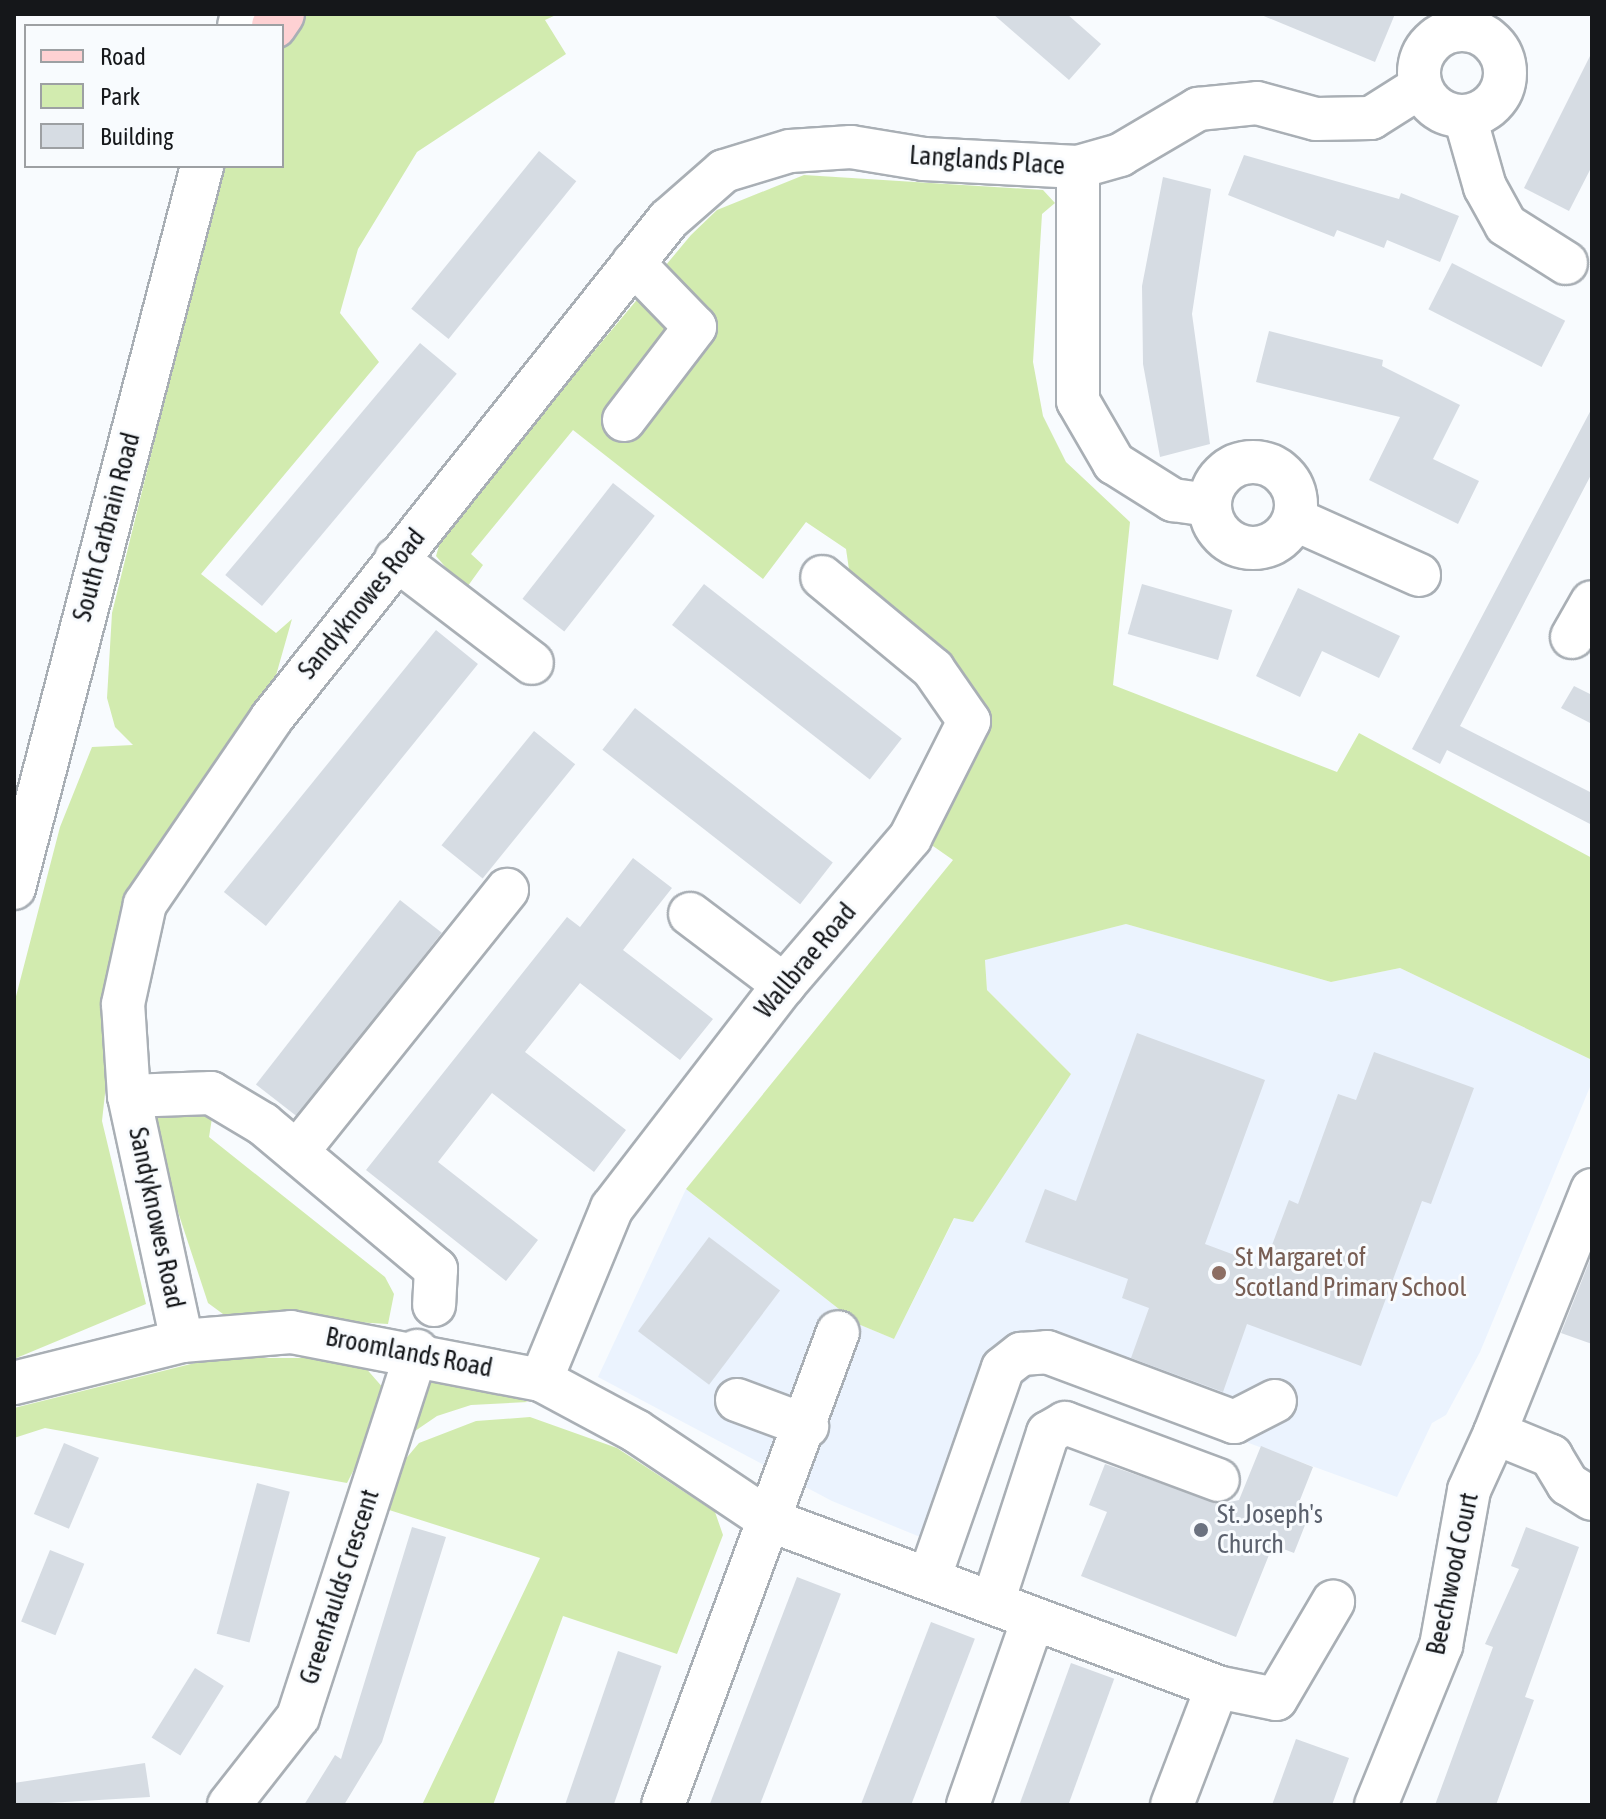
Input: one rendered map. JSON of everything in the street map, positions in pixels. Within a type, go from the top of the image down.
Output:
[{"type":"street","points":[[1450,22],[1492,41],[1505,67],[1491,106],[1465,117],[1437,110],[1420,87],[1420,59],[1450,22]]},
{"type":"street","name":"Langlands Place","points":[[724,171],[790,151],[851,147],[924,159],[1078,167],[1120,155],[1198,109],[1257,103],[1316,119],[1371,118],[1420,87]]},
{"type":"street","points":[[1465,117],[1485,187],[1506,225],[1566,263]]},
{"type":"street","points":[[1078,167],[1078,401],[1114,463],[1173,500],[1209,505]]},
{"type":"street","name":"South Carbrain Road","points":[[14,888],[201,168]]},
{"type":"street","name":"Sandyknowes Road","points":[[182,1341],[129,1096],[123,1004],[145,904],[271,719],[396,559],[633,263],[724,171]]},
{"type":"street","points":[[624,420],[695,327],[633,263]]},
{"type":"street","points":[[1257,462],[1292,485],[1294,519],[1270,546],[1242,548],[1218,532],[1209,505],[1230,469],[1257,462]]},
{"type":"street","points":[[1294,519],[1419,575]]},
{"type":"street","points":[[396,559],[532,663]]},
{"type":"street","name":"Wallbrae Road","points":[[541,1380],[612,1208],[784,985],[910,838],[969,721],[933,669],[822,577]]},
{"type":"street","points":[[297,1152],[507,890]]},
{"type":"street","points":[[690,914],[784,985]]},
{"type":"street","name":"Sandyknowes Road","points":[[129,1096],[211,1093],[297,1152],[436,1269],[434,1305]]},
{"type":"street","name":"Beechwood Court","points":[[1376,1805],[1441,1646],[1469,1490],[1495,1433],[1592,1190]]},
{"type":"street","name":"Broomlands Road","points":[[14,1383],[182,1341],[291,1332],[417,1351],[541,1380],[636,1431],[769,1520],[930,1576],[1033,1619],[1217,1687],[1276,1699],[1333,1602]]},
{"type":"street","points":[[663,1805],[807,1426],[838,1332]]},
{"type":"street","name":"Greenfaulds Crescent","points":[[229,1805],[298,1717],[417,1351]]},
{"type":"street","points":[[930,1576],[1003,1368],[1021,1354],[1047,1352],[1234,1422],[1275,1401]]},
{"type":"street","points":[[737,1400],[807,1426]]},
{"type":"street","points":[[993,1602],[1048,1433],[1065,1423],[1218,1480]]},
{"type":"street","points":[[1495,1433],[1551,1456],[1568,1484],[1592,1499]]},
{"type":"street","points":[[968,1805],[1033,1619]]},
{"type":"street","points":[[1172,1805],[1217,1687]]},
{"type":"shaded area","name":"St Margaret of Scotland Primary School","points":[[1126,924],[1331,982],[1400,968],[1592,1060],[1592,1082],[1480,1352],[1446,1415],[1432,1423],[1397,1497],[1046,1369],[1017,1387],[957,1552],[832,1501],[598,1377],[686,1189],[858,1324],[894,1339],[955,1217],[1071,1074],[987,990],[985,959]]},
{"type":"green space","points":[[303,14],[558,14],[545,20],[566,54],[417,152],[358,249],[340,313],[379,362],[201,574],[276,633],[292,619],[273,686],[126,904],[102,1121],[146,1304],[14,1359],[14,1004],[60,827],[92,747],[133,745],[115,727],[107,698],[112,613],[222,168],[284,168],[284,41]]},
{"type":"green space","points":[[804,175],[1043,190],[1055,203],[1042,214],[1033,362],[1043,416],[1066,462],[1130,522],[1113,685],[1337,772],[1359,733],[1592,858],[1592,1060],[1400,968],[1331,982],[1126,924],[985,960],[987,990],[1071,1074],[973,1222],[954,1218],[894,1339],[858,1324],[686,1189],[953,860],[923,839],[971,769],[986,730],[851,583],[846,549],[806,522],[763,579],[573,430],[471,554],[483,565],[465,590],[436,556],[443,532],[691,235],[717,210]]},
{"type":"green space","points":[[163,1106],[213,1112],[209,1137],[385,1277],[394,1294],[388,1324],[223,1314],[208,1303],[154,1139],[151,1120]]},
{"type":"green space","points":[[215,1358],[357,1358],[391,1397],[347,1483],[45,1428],[14,1438],[14,1408]]},
{"type":"green space","points":[[454,1377],[528,1402],[471,1405],[437,1416],[399,1442],[428,1382]]},
{"type":"green space","points":[[530,1417],[617,1448],[715,1512],[723,1535],[677,1654],[563,1616],[493,1805],[422,1805],[540,1558],[386,1509],[398,1468],[419,1443],[476,1421]]},
{"type":"building","points":[[993,14],[1067,14],[1101,44],[1069,80]]},
{"type":"building","points":[[1259,14],[1395,14],[1375,62]]},
{"type":"building","points":[[1592,52],[1592,166],[1569,211],[1524,188]]},
{"type":"building","points":[[539,151],[576,181],[449,339],[411,309]]},
{"type":"building","points":[[1244,155],[1399,199],[1401,193],[1459,216],[1440,262],[1387,240],[1384,248],[1337,230],[1334,237],[1228,195]]},
{"type":"building","points":[[1163,177],[1211,189],[1192,314],[1210,444],[1160,457],[1143,364],[1142,286]]},
{"type":"building","points":[[1452,263],[1565,321],[1542,367],[1428,309]]},
{"type":"building","points":[[1269,331],[1383,360],[1382,366],[1460,405],[1433,459],[1479,481],[1458,524],[1369,480],[1400,417],[1256,382]]},
{"type":"building","points":[[420,343],[457,374],[262,606],[225,575]]},
{"type":"building","points":[[1592,408],[1592,473],[1460,726],[1592,793],[1592,825],[1447,750],[1440,764],[1412,749]]},
{"type":"building","points":[[613,483],[655,516],[564,631],[522,599]]},
{"type":"building","points":[[704,584],[902,739],[870,780],[672,625]]},
{"type":"building","points":[[1142,584],[1232,610],[1218,660],[1128,634]]},
{"type":"building","points":[[1298,588],[1400,636],[1379,678],[1322,651],[1300,697],[1256,676]]},
{"type":"building","points":[[436,630],[478,664],[266,926],[224,892]]},
{"type":"building","points":[[1574,686],[1592,695],[1592,724],[1561,708]]},
{"type":"building","points":[[635,708],[833,863],[800,904],[602,750]]},
{"type":"building","points":[[534,731],[575,764],[483,879],[441,845]]},
{"type":"building","points":[[633,858],[672,888],[623,950],[713,1019],[680,1060],[580,983],[525,1052],[626,1130],[594,1172],[492,1093],[438,1162],[538,1240],[506,1281],[366,1170],[567,917],[580,927]]},
{"type":"building","points":[[400,900],[442,933],[298,1117],[256,1084]]},
{"type":"building","points":[[1137,1033],[1265,1080],[1205,1244],[1264,1266],[1289,1200],[1298,1204],[1338,1094],[1356,1100],[1374,1052],[1474,1088],[1431,1204],[1422,1201],[1361,1366],[1247,1324],[1223,1392],[1131,1358],[1149,1308],[1122,1298],[1128,1279],[1025,1242],[1045,1189],[1076,1201]]},
{"type":"building","points":[[709,1237],[780,1291],[709,1385],[638,1331]]},
{"type":"building","points":[[1592,1255],[1592,1344],[1561,1333]]},
{"type":"building","points":[[64,1443],[99,1458],[69,1529],[34,1514]]},
{"type":"building","name":"St. Joseph's Church","points":[[1261,1446],[1313,1467],[1296,1510],[1309,1515],[1294,1553],[1273,1545],[1236,1637],[1081,1576],[1107,1512],[1089,1505],[1105,1464],[1221,1504],[1239,1500]]},
{"type":"building","points":[[257,1483],[290,1492],[249,1642],[217,1634]]},
{"type":"building","points":[[412,1527],[446,1537],[382,1742],[344,1805],[304,1805],[335,1755],[341,1759]]},
{"type":"building","points":[[1526,1527],[1579,1547],[1525,1697],[1534,1700],[1496,1805],[1435,1805],[1493,1647],[1485,1644],[1519,1569],[1511,1566]]},
{"type":"building","points":[[50,1550],[84,1564],[55,1635],[21,1621]]},
{"type":"building","points":[[797,1577],[841,1594],[760,1805],[710,1805]]},
{"type":"building","points":[[931,1622],[975,1639],[911,1805],[861,1804]]},
{"type":"building","points":[[618,1651],[661,1666],[614,1805],[565,1805]]},
{"type":"building","points":[[1071,1663],[1114,1679],[1068,1805],[1019,1805]]},
{"type":"building","points":[[195,1668],[224,1686],[180,1756],[152,1738]]},
{"type":"building","points":[[1296,1739],[1349,1758],[1332,1805],[1272,1805]]},
{"type":"building","points":[[145,1763],[150,1797],[14,1805],[14,1783]]},
{"type":"place","name":"St Margaret of Scotland Primary School","points":[[1219,1273]]},
{"type":"place","name":"St. Joseph's Church","points":[[1201,1530]]}]
